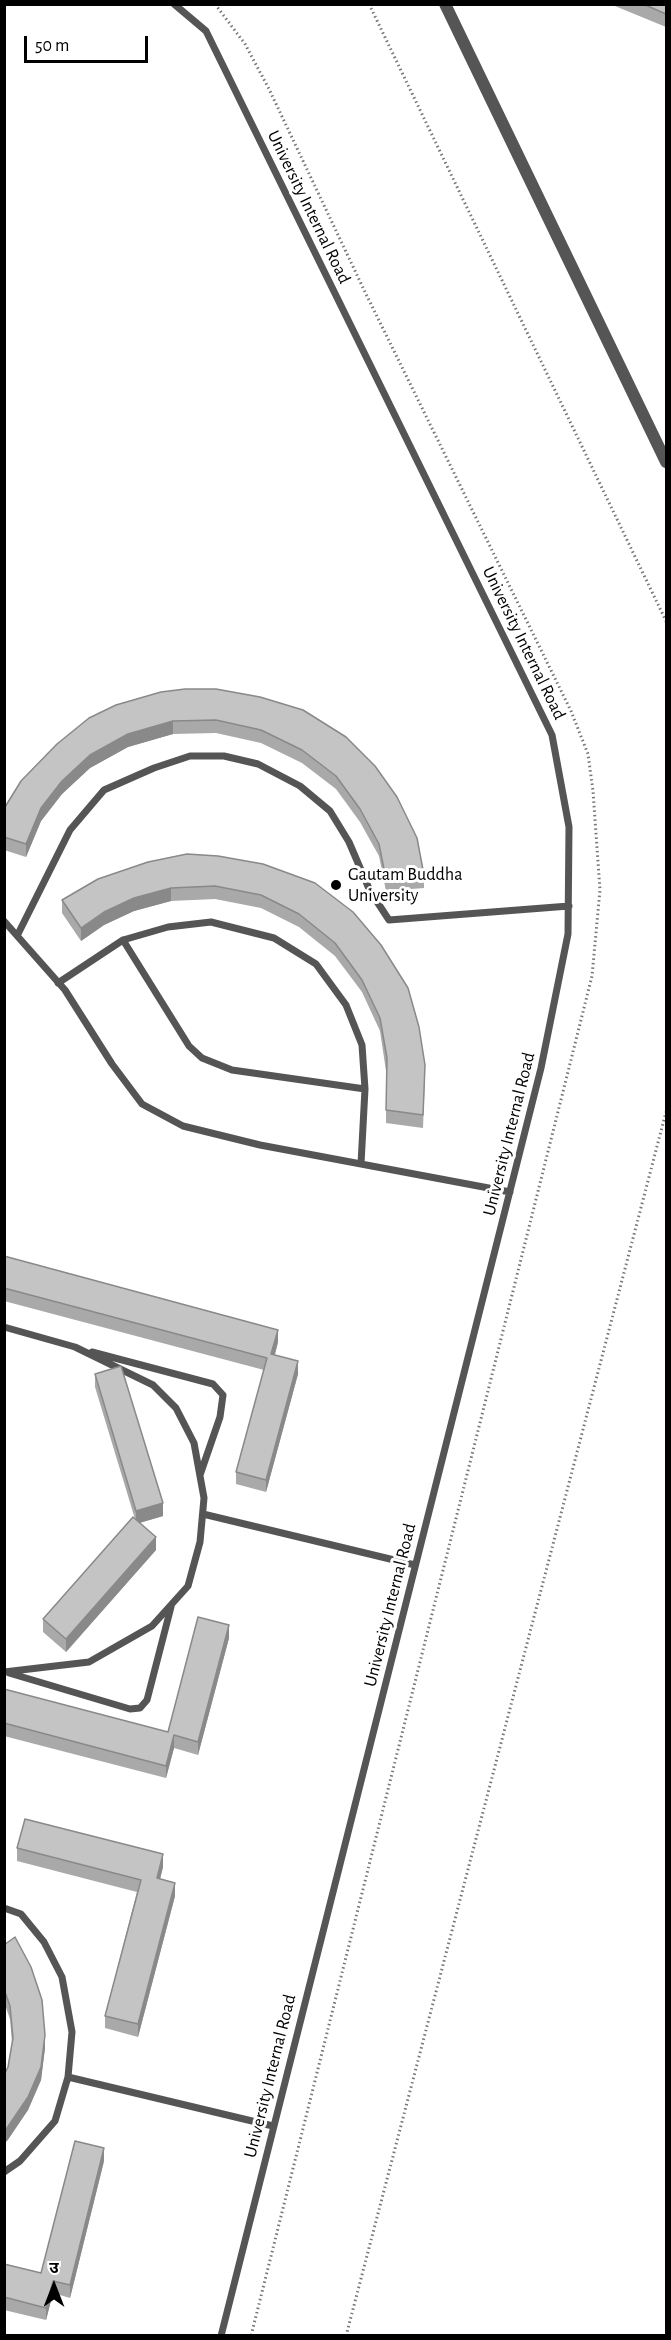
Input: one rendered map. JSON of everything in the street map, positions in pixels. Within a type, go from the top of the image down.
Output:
[{"type":"street","points":[[445,4],[666,462]]},
{"type":"lane","name":"University Internal Road","points":[[174,4],[206,31],[552,735],[569,827],[568,934],[541,1068],[221,2336]]},
{"type":"lane","points":[[18,934],[70,830],[105,790],[154,768],[190,756],[224,756],[258,764],[300,786],[330,811],[349,842],[370,891],[388,920],[569,906]]},
{"type":"lane","points":[[4,921],[18,934],[58,982],[112,1064],[142,1104],[183,1126],[260,1145],[510,1192]]},
{"type":"lane","points":[[58,982],[123,940],[168,927],[211,922],[274,938],[316,964],[346,1005],[362,1045],[365,1089],[361,1164]]},
{"type":"lane","points":[[123,940],[189,1046],[202,1058],[231,1070],[365,1089]]},
{"type":"lane","points":[[4,1328],[213,1383],[223,1395],[220,1417],[200,1476]]},
{"type":"lane","points":[[5,1672],[89,1662],[152,1626],[188,1586],[200,1542],[204,1498],[194,1443],[176,1408],[153,1385],[75,1347]]},
{"type":"lane","points":[[203,1514],[415,1565]]},
{"type":"lane","points":[[5,1672],[130,1709],[140,1708],[147,1700],[172,1604]]},
{"type":"lane","points":[[4,1908],[21,1914],[44,1942],[62,1977],[72,2032],[68,2077],[56,2121],[20,2161],[4,2172]]},
{"type":"lane","points":[[68,2077],[273,2126]]},
{"type":"path","points":[[215,4],[245,44],[269,89],[365,292],[571,711],[588,754],[600,890],[592,976],[251,2336]]},
{"type":"path","points":[[369,4],[666,621]]},
{"type":"path","points":[[346,2336],[666,1112]]},
{"type":"building","points":[[643,4],[666,4],[666,14]]},
{"type":"building","points":[[216,689],[260,697],[303,710],[346,737],[375,766],[397,797],[417,838],[424,875],[386,879],[379,844],[360,809],[336,776],[302,750],[261,730],[216,720],[173,721],[128,734],[90,755],[62,781],[41,808],[26,844],[4,837],[5,807],[21,781],[57,744],[89,718],[116,705],[161,692]]},
{"type":"building","points":[[187,854],[218,856],[263,864],[315,883],[353,912],[381,945],[408,988],[419,1027],[425,1065],[423,1115],[386,1110],[387,1058],[380,1018],[362,980],[335,943],[299,914],[261,895],[215,886],[171,888],[134,898],[104,912],[81,928],[62,900],[98,879],[148,862]]},
{"type":"building","points":[[4,1256],[278,1330],[271,1354],[298,1361],[266,1480],[236,1472],[267,1358],[4,1288]]},
{"type":"building","points":[[121,1366],[163,1503],[136,1511],[95,1374]]},
{"type":"building","points":[[133,1517],[156,1537],[66,1639],[43,1619]]},
{"type":"building","points":[[198,1617],[229,1625],[198,1742],[174,1735],[166,1766],[4,1723],[4,1689],[168,1732]]},
{"type":"building","points":[[25,1819],[163,1854],[157,1878],[175,1883],[138,2024],[105,2016],[141,1880],[17,1848]]},
{"type":"building","points":[[15,1937],[31,1967],[42,2000],[45,2035],[41,2067],[28,2097],[4,2130],[4,2075],[8,2067],[13,2038],[10,2006],[4,1989],[4,1945]]},
{"type":"building","points":[[75,2141],[104,2148],[70,2285],[53,2281],[46,2308],[4,2297],[4,2264],[41,2273]]},
{"type":"place","name":"Gautam Buddha University","points":[[336,885]]}]
